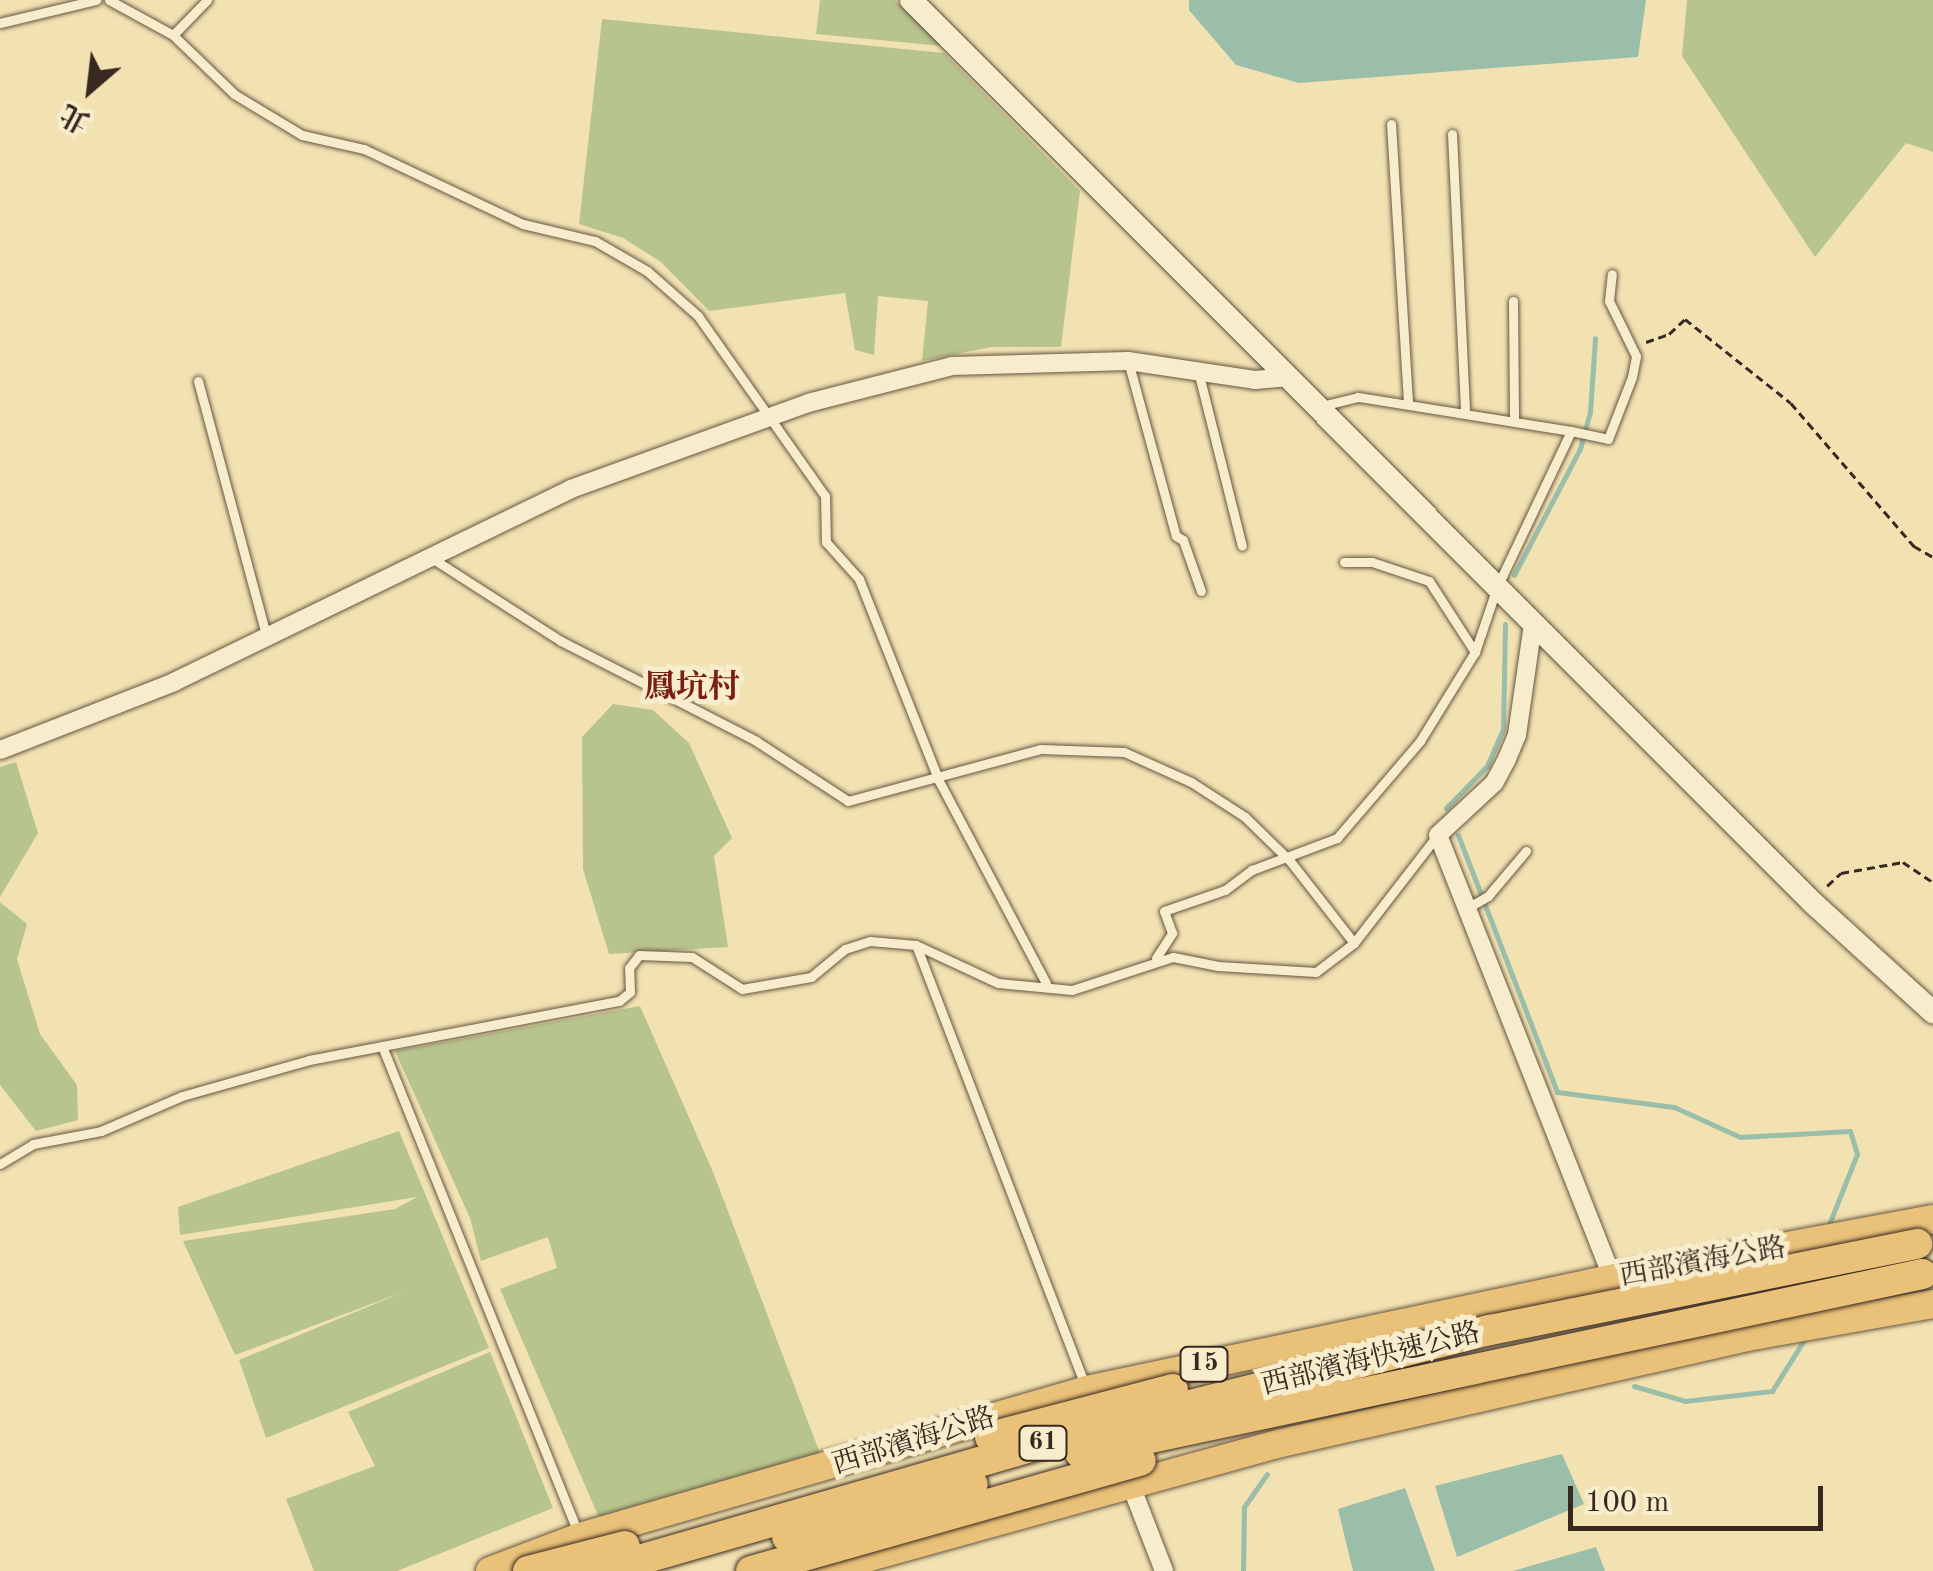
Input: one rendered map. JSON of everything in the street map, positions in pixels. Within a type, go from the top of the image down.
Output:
[{"type":"highway","name":"西部濱海快速公路","points":[[600,1571],[1058,1439],[1490,1330],[1924,1246]]},
{"type":"highway","name":"西部濱海快速公路","points":[[663,1571],[1060,1457],[1551,1356],[1924,1246]]},
{"type":"highway","points":[[528,1571],[1078,1410],[1301,1360],[1490,1330]]},
{"type":"highway","points":[[751,1571],[1073,1477],[1551,1356]]},
{"type":"main road","name":"西部濱海公路","points":[[490,1571],[580,1537],[1087,1390],[1615,1278],[1722,1262],[1924,1246]]},
{"type":"main road","points":[[1722,1262],[1688,1294],[1694,1318],[1710,1330],[1747,1337]]},
{"type":"main road","points":[[819,1571],[1130,1481],[1747,1337],[1933,1304]]},
{"type":"street","points":[[912,0],[1812,902],[1933,1012]]},
{"type":"street","points":[[0,750],[174,682],[428,555],[572,489],[767,420],[952,366],[1128,361],[1287,377]]},
{"type":"street","points":[[1533,624],[1517,735],[1507,759],[1494,782],[1438,835],[1615,1278],[1617,1370]]},
{"type":"street","points":[[1087,1390],[1130,1481],[1164,1571]]},
{"type":"lane","points":[[0,22],[96,0]]},
{"type":"lane","points":[[109,0],[173,35],[234,94],[302,135],[364,149],[523,224],[595,241],[648,272],[698,316],[767,420],[825,496],[826,542],[859,578],[939,781],[1046,984]]},
{"type":"lane","points":[[173,35],[207,0]]},
{"type":"lane","points":[[1391,124],[1408,403]]},
{"type":"lane","points":[[1452,134],[1465,410]]},
{"type":"lane","points":[[1318,407],[1358,396],[1465,410],[1608,438],[1632,377],[1631,344],[1608,301],[1612,274]]},
{"type":"lane","points":[[1512,301],[1514,419]]},
{"type":"lane","points":[[1128,361],[1176,536],[1183,540],[1201,591]]},
{"type":"lane","points":[[1198,371],[1242,546]]},
{"type":"lane","points":[[198,381],[266,634]]},
{"type":"lane","points":[[1156,958],[1172,933],[1164,911],[1225,890],[1285,856],[1337,838],[1360,816],[1450,700],[1475,652],[1497,587],[1571,431]]},
{"type":"lane","points":[[428,555],[561,641],[756,741],[848,802],[939,781],[1042,749],[1124,752],[1191,782],[1245,817],[1285,856],[1354,943]]},
{"type":"lane","points":[[1344,562],[1372,562],[1430,581],[1475,652]]},
{"type":"lane","points":[[0,1164],[33,1144],[101,1131],[182,1096],[382,1046],[619,1000],[630,992],[629,968],[639,955],[685,955],[730,983],[754,989],[811,977],[858,943],[916,945],[998,983],[1082,990],[1156,958],[1316,972],[1354,943],[1438,835]]},
{"type":"lane","points":[[1469,907],[1488,896],[1526,851]]},
{"type":"lane","points":[[916,945],[1087,1390]]},
{"type":"lane","points":[[382,1046],[580,1537]]},
{"type":"path","points":[[1631,344],[1669,334],[1685,319],[1790,402],[1914,546],[1933,557]]},
{"type":"path","points":[[1812,902],[1840,873],[1865,867],[1904,862],[1933,882]]},
{"type":"green space","points":[[820,0],[895,0],[942,46],[816,34]]},
{"type":"green space","points":[[1687,0],[1933,0],[1933,152],[1906,143],[1815,257],[1682,56]]},
{"type":"green space","points":[[602,19],[944,53],[1080,191],[1061,347],[991,347],[922,361],[928,301],[878,296],[874,355],[855,350],[845,293],[709,311],[661,262],[623,238],[579,224]]},
{"type":"green space","points":[[613,704],[653,710],[689,743],[732,838],[714,856],[728,947],[609,954],[583,869],[582,737]]},
{"type":"green space","points":[[16,762],[38,833],[0,897],[0,767]]},
{"type":"green space","points":[[0,902],[27,924],[17,959],[40,1034],[77,1085],[78,1120],[36,1131],[0,1085]]},
{"type":"green space","points":[[640,1006],[713,1172],[821,1456],[603,1527],[500,1289],[557,1268],[548,1237],[481,1261],[470,1218],[395,1051]]},
{"type":"green space","points":[[399,1131],[489,1348],[266,1438],[239,1360],[406,1291],[235,1355],[183,1241],[395,1209],[417,1197],[180,1235],[178,1207]]},
{"type":"green space","points":[[490,1352],[553,1508],[397,1571],[314,1571],[286,1499],[375,1466],[348,1412]]},
{"type":"shaded area","points":[[1189,0],[1646,0],[1638,57],[1299,83],[1236,65],[1189,10]]},
{"type":"shaded area","points":[[1562,1454],[1584,1504],[1457,1557],[1435,1486]]},
{"type":"shaded area","points":[[1405,1488],[1435,1571],[1353,1571],[1338,1509]]},
{"type":"shaded area","points":[[1596,1547],[1605,1571],[1513,1571]]},
{"type":"waterway","points":[[1514,575],[1580,449],[1590,412],[1595,338]]},
{"type":"waterway","points":[[1446,808],[1487,766],[1503,729],[1505,624]]},
{"type":"waterway","points":[[1458,835],[1557,1092],[1674,1107],[1740,1137],[1850,1131],[1857,1154],[1830,1222]]},
{"type":"waterway","points":[[1634,1386],[1685,1401],[1772,1391],[1804,1340]]},
{"type":"waterway","points":[[1346,1415],[1388,1403]]},
{"type":"waterway","points":[[1243,1571],[1244,1507],[1267,1474]]},
{"type":"district","name":"鳳坑村","points":[[692,689]]}]
